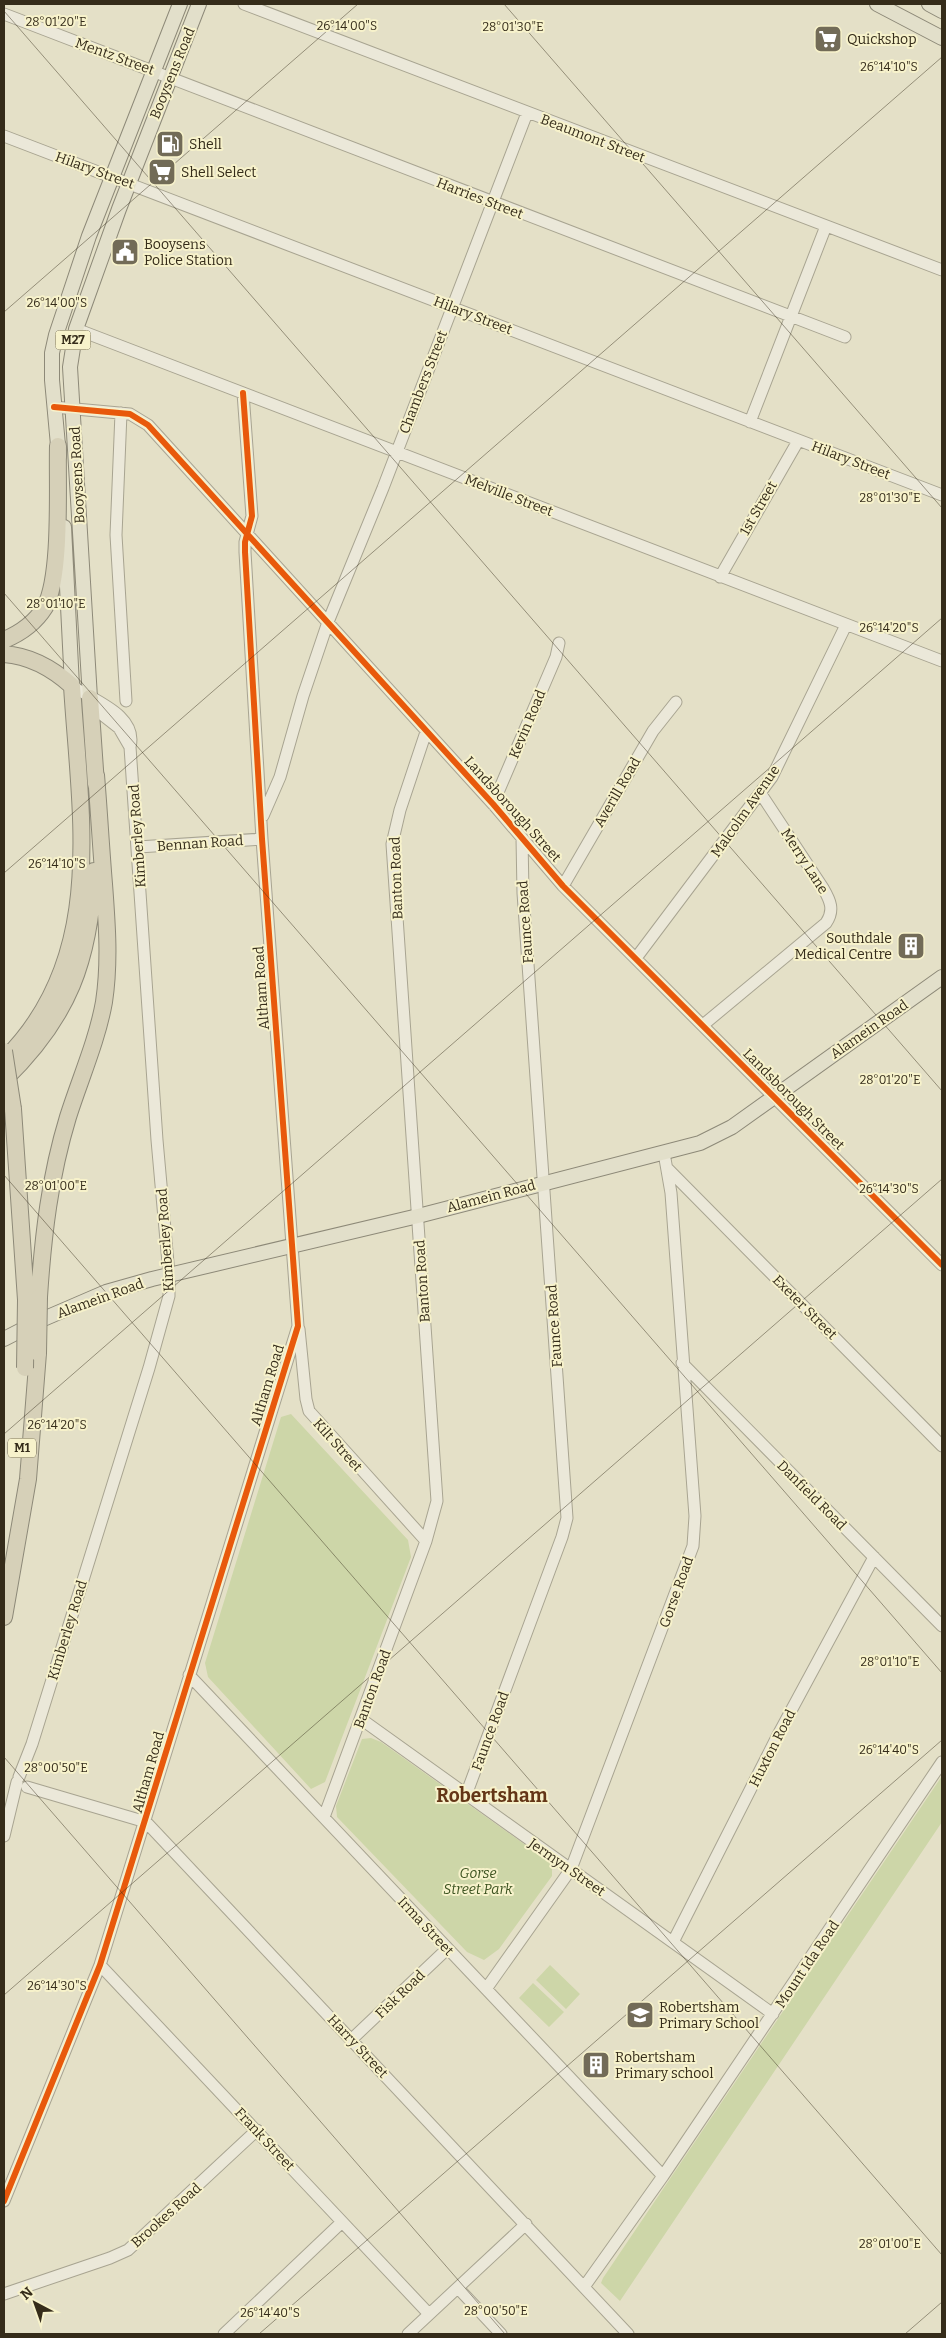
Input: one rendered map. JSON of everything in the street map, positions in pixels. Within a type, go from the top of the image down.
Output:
[{"type":"highway","points":[[4,640],[16,635],[37,619],[50,594],[56,555],[58,446]]},
{"type":"highway","points":[[4,654],[14,655],[42,664],[72,686],[82,844],[80,891],[75,928],[60,976],[50,999],[25,1038],[4,1060]]},
{"type":"highway","points":[[19,1528],[28,1479],[38,1353],[33,1298],[47,1208],[55,1163],[96,1033],[108,973],[108,938],[90,702]]},
{"type":"highway","points":[[4,1080],[21,1064],[54,1022],[75,979],[86,947],[92,914],[96,775]]},
{"type":"highway","name":"M1","points":[[4,1051],[13,1109],[33,1298],[25,1368],[19,1528],[4,1617]]},
{"type":"main road","name":"Booysens Road","points":[[72,686],[52,353],[56,335],[89,236],[180,4]]},
{"type":"main road","name":"Booysens Road","points":[[90,702],[70,358],[76,329],[129,183],[199,4]]},
{"type":"main road","points":[[876,4],[942,38]]},
{"type":"main road","points":[[929,4],[942,11]]},
{"type":"main road","name":"Alamein Road","points":[[4,1339],[41,1320],[106,1292],[169,1274],[418,1216],[544,1182],[664,1153],[715,1137],[942,977]]},
{"type":"street","name":"Beaumont Street","points":[[244,4],[942,270]]},
{"type":"street","name":"Mentz Street","points":[[4,14],[170,76]]},
{"type":"street","name":"Harries Street","points":[[170,76],[493,204],[845,337]]},
{"type":"street","name":"Chambers Street","points":[[328,622],[397,452],[527,113]]},
{"type":"street","name":"Hilary Street","points":[[4,136],[942,495]]},
{"type":"street","points":[[750,422],[826,226]]},
{"type":"street","name":"Melville Street","points":[[76,329],[720,577],[942,660]]},
{"type":"street","name":"Altham Road","points":[[4,2201],[100,1965],[146,1822],[189,1675],[298,1326],[294,1245],[262,839],[263,818],[244,552],[252,516],[243,392]]},
{"type":"street","name":"Landsborough Street","points":[[54,407],[121,413],[136,416],[148,425],[493,804],[564,886],[942,1266]]},
{"type":"street","points":[[121,413],[116,535],[126,701]]},
{"type":"street","name":"1st Street","points":[[720,577],[798,441]]},
{"type":"street","name":"Altham Road","points":[[263,818],[280,777],[303,696],[328,622]]},
{"type":"street","name":"Malcolm Avenue","points":[[636,958],[761,794],[788,748],[846,625]]},
{"type":"street","name":"Kevin Road","points":[[493,804],[556,657],[559,643]]},
{"type":"street","name":"Kimberley Road","points":[[4,1836],[24,1782],[32,1744],[149,1368],[169,1296],[169,1274],[157,1140],[130,747],[119,728],[72,686]]},
{"type":"street","name":"Averill Road","points":[[564,886],[653,731],[676,702]]},
{"type":"street","name":"Banton Road","points":[[324,1817],[436,1513],[437,1487],[392,839],[426,732]]},
{"type":"street","name":"Merry Lane","points":[[703,1025],[826,923],[831,912],[831,902],[823,888],[761,794]]},
{"type":"street","name":"Faunce Road","points":[[466,1795],[566,1525],[567,1509],[522,884],[522,838]]},
{"type":"street","name":"Bennan Road","points":[[138,847],[262,839]]},
{"type":"street","name":"Gorse Road","points":[[486,1988],[570,1869],[693,1546],[695,1516],[668,1169],[664,1153]]},
{"type":"street","name":"Exeter Street","points":[[668,1169],[942,1446]]},
{"type":"street","name":"Kilt Street","points":[[298,1326],[309,1412],[426,1541]]},
{"type":"street","name":"Danfield Road","points":[[682,1363],[942,1626]]},
{"type":"street","name":"Huxton Road","points":[[673,1942],[779,1733],[874,1557]]},
{"type":"street","name":"Irma Street","points":[[189,1675],[663,2176]]},
{"type":"street","name":"Jermyn Street","points":[[361,1719],[773,2014]]},
{"type":"street","name":"Mount Ida Road","points":[[584,2287],[663,2176],[942,1762]]},
{"type":"street","name":"Harry Street","points":[[24,1782],[146,1822],[628,2334]]},
{"type":"street","name":"Fisk Road","points":[[352,2039],[447,1949]]},
{"type":"street","name":"Frank Street","points":[[100,1965],[429,2314]]},
{"type":"street","name":"Brookes Road","points":[[4,2294],[110,2258],[128,2250],[257,2130]]},
{"type":"street","points":[[224,2334],[342,2222]]},
{"type":"street","points":[[408,2334],[526,2224]]},
{"type":"street","points":[[458,2288],[501,2334]]},
{"type":"green space","points":[[291,1414],[408,1540],[411,1557],[325,1782],[311,1789],[208,1677],[205,1663],[281,1417]]},
{"type":"green space","name":"Gorse Street Park","points":[[371,1738],[381,1742],[552,1864],[552,1876],[499,1949],[484,1960],[467,1952],[337,1817],[336,1806],[362,1739]]},
{"type":"green space","points":[[942,1776],[942,1822],[620,2301],[601,2283],[603,2278]]},
{"type":"green space","points":[[550,1965],[580,1994],[566,2009],[536,1980]]},
{"type":"green space","points":[[533,1983],[564,2012],[549,2027],[519,1998]]},
{"type":"cycle path","points":[[4,2201],[100,1965],[298,1326],[262,839],[245,552],[245,542],[252,516],[243,393]]},
{"type":"cycle path","points":[[54,407],[130,414],[148,425],[493,804],[563,886],[942,1265]]},
{"type":"place","name":"Quickshop","points":[[828,39]]},
{"type":"place","name":"Shell","points":[[170,144]]},
{"type":"place","name":"Shell Select","points":[[162,172]]},
{"type":"place","name":"Booysens Police Station","points":[[125,252]]},
{"type":"place","name":"Southdale Medical Centre","points":[[911,946]]},
{"type":"place","name":"Robertsham Primary School","points":[[640,2015]]},
{"type":"place","name":"Robertsham Primary school","points":[[596,2065]]},
{"type":"district","name":"Robertsham","points":[[492,1795]]}]
